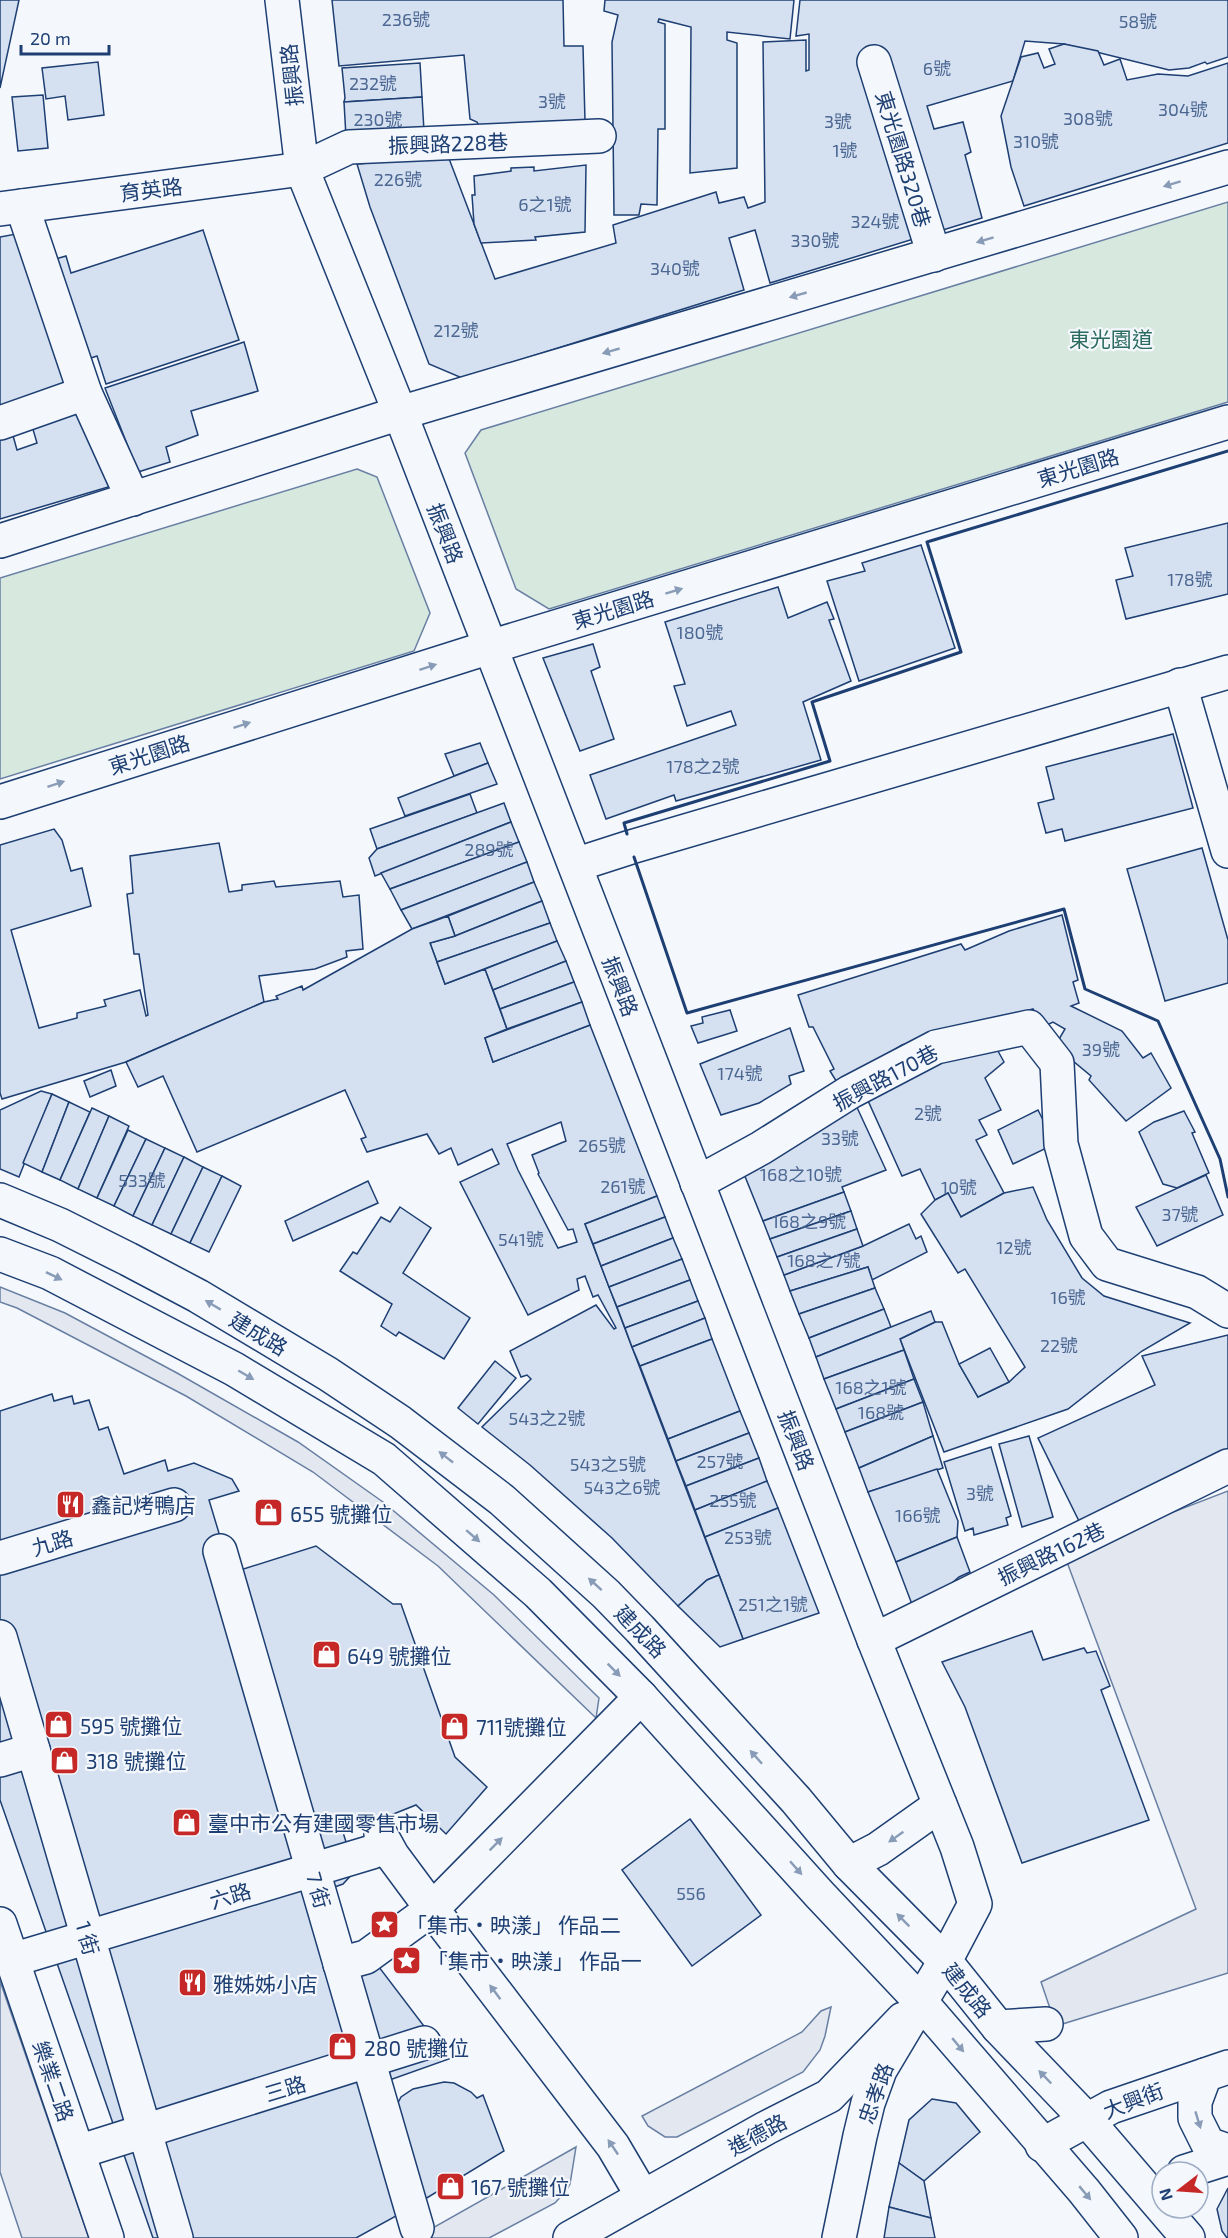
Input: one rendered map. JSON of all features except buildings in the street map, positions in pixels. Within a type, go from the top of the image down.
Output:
[{"type":"main road","name":"振興路","points":[[282,0],[302,170],[400,413],[968,1878],[975,1904],[945,1961]]},
{"type":"main road","name":"東光園路320巷","points":[[874,62],[934,255]]},
{"type":"main road","name":"振興路228巷","points":[[302,170],[349,147],[599,136]]},
{"type":"main road","points":[[0,541],[400,413],[1228,167]]},
{"type":"main road","name":"育英路","points":[[11,207],[302,170]]},
{"type":"main road","points":[[11,207],[85,393],[133,499]]},
{"type":"main road","points":[[0,423],[85,393]]},
{"type":"main road","name":"東光園路","points":[[0,802],[490,647],[1228,422]]},
{"type":"main road","points":[[575,865],[1228,672]]},
{"type":"main road","points":[[1180,685],[1228,851]]},
{"type":"main road","name":"振興路170巷","points":[[697,1183],[761,1148],[850,1092],[936,1047],[1029,1027],[1057,1063],[1061,1144],[1086,1236],[1107,1264],[1197,1292],[1228,1311]]},
{"type":"main road","name":"建成路","points":[[0,1200],[60,1225],[198,1296],[328,1374],[400,1422],[502,1500],[606,1594],[640,1629],[796,1800],[849,1864],[945,1961],[998,2027],[1086,2119],[1150,2180]]},
{"type":"main road","name":"建成路","points":[[0,1254],[50,1273],[234,1369],[384,1460],[538,1593],[641,1696],[820,1895],[920,2001],[1122,2238]]},
{"type":"main road","name":"振興路162巷","points":[[874,1640],[1228,1466]]},
{"type":"main road","name":"九路","points":[[0,1558],[174,1505]]},
{"type":"main road","name":"7 街","points":[[220,1551],[417,2228]]},
{"type":"main road","name":"1 街","points":[[0,1637],[176,2238]]},
{"type":"main road","points":[[340,1964],[366,1957],[432,1908],[641,1696]]},
{"type":"main road","points":[[0,1760],[33,1750]]},
{"type":"main road","points":[[849,1864],[878,1849],[940,1805]]},
{"type":"main road","name":"六路","points":[[12,1960],[313,1870],[376,1844],[392,1855],[432,1908]]},
{"type":"main road","points":[[432,1908],[613,2146],[643,2197]]},
{"type":"main road","name":"樂業二路","points":[[0,1924],[107,2238]]},
{"type":"main road","name":"忠孝路","points":[[839,2238],[868,2103],[880,2070],[945,1961]]},
{"type":"main road","name":"進德路","points":[[570,2238],[766,2128],[829,2096],[920,2001]]},
{"type":"main road","points":[[998,2027],[1046,2025]]},
{"type":"main road","name":"三路","points":[[78,2152],[424,2043]]},
{"type":"main road","points":[[1216,2071],[1195,2102],[1195,2118],[1208,2144],[1228,2151]]},
{"type":"main road","name":"大興街","points":[[1042,2145],[1111,2107],[1216,2071]]},
{"type":"main road","points":[[1210,2164],[1228,2158]]},
{"type":"main road","name":"建成路","points":[[1177,2220],[1188,2238]]},
{"type":"green space","name":"東光園道","points":[[1228,202],[1228,402],[549,609],[516,589],[465,453],[481,430]]},
{"type":"green space","points":[[357,469],[377,477],[430,613],[414,651],[0,779],[0,578]]},
{"type":"shaded area","points":[[0,1287],[65,1313],[177,1373],[298,1442],[383,1502],[494,1595],[599,1698],[596,1718],[438,1566],[313,1472],[186,1396],[17,1308],[0,1302]]},
{"type":"shaded area","points":[[1228,1491],[1228,1973],[1056,2026],[1041,1982],[1196,1909],[1064,1554]]},
{"type":"shaded area","points":[[0,1981],[89,2238],[22,2238],[0,2172]]},
{"type":"shaded area","points":[[831,2007],[820,2050],[803,2072],[677,2137],[665,2137],[648,2126],[642,2116],[802,2032],[821,2011]]},
{"type":"shaded area","points":[[576,2147],[570,2184],[555,2203],[489,2238],[415,2238]]},
{"type":"wall","points":[[627,834],[624,823],[830,761],[812,702],[961,652],[927,542],[1228,451]]},
{"type":"wall","points":[[634,857],[687,1013],[1064,909],[1085,989],[1158,1021],[1220,1159],[1228,1197]]},
{"type":"place","name":"鑫記烤鴨店","points":[[70,1504]]},
{"type":"place","name":"655 號攤位","points":[[269,1513]]},
{"type":"place","name":"649 號攤位","points":[[326,1655]]},
{"type":"place","name":"595 號攤位","points":[[59,1725]]},
{"type":"place","name":"711號攤位","points":[[455,1726]]},
{"type":"place","name":"318 號攤位","points":[[65,1760]]},
{"type":"place","name":"臺中市公有建國零售市場","points":[[187,1822]]},
{"type":"place","name":"「集市‧映漾」 作品二","points":[[385,1924]]},
{"type":"place","name":"「集市‧映漾」 作品一","points":[[406,1960]]},
{"type":"place","name":"雅姊姊小店","points":[[192,1983]]},
{"type":"place","name":"280 號攤位","points":[[343,2047]]},
{"type":"place","name":"167 號攤位","points":[[450,2186]]}]
